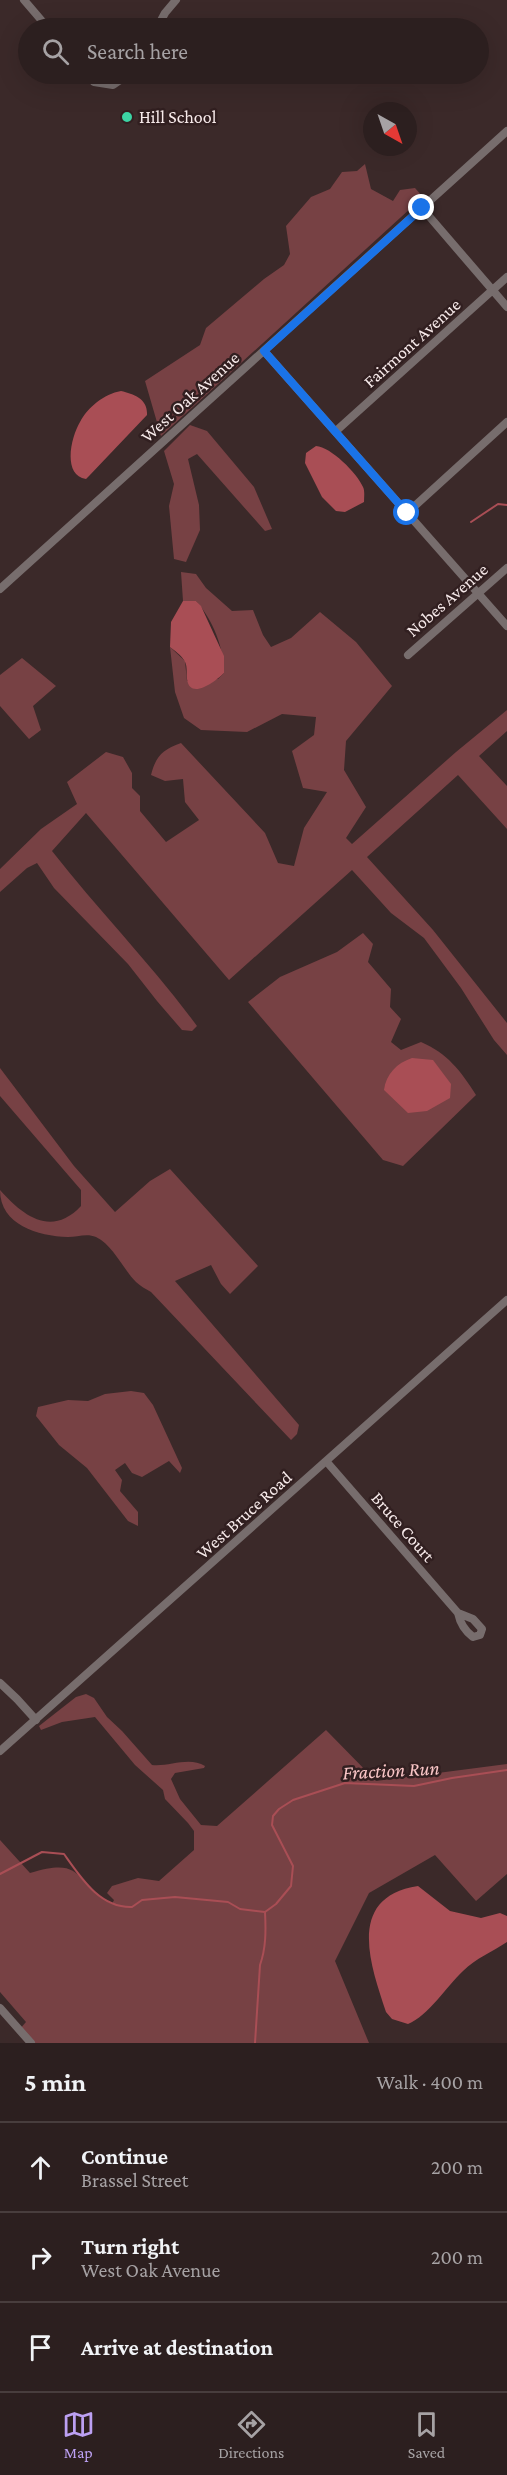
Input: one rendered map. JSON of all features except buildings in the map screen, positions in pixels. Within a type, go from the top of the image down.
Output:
[{"type":"street","points":[[24,0],[39,18]]},
{"type":"street","points":[[164,18],[176,0]]},
{"type":"street","name":"West Oak Avenue","points":[[0,589],[507,131]]},
{"type":"street","points":[[422,208],[507,307]]},
{"type":"street","name":"Fairmont Avenue","points":[[336,431],[507,277]]},
{"type":"street","points":[[264,351],[507,626]]},
{"type":"street","points":[[407,513],[507,422]]},
{"type":"street","name":"Nobes Avenue","points":[[408,655],[507,568]]},
{"type":"street","name":"West Bruce Road","points":[[0,1751],[507,1300]]},
{"type":"street","name":"Bruce Court","points":[[326,1461],[458,1613]]},
{"type":"street","points":[[0,1683],[36,1720]]},
{"type":"street","points":[[0,2008],[31,2043]]},
{"type":"shaded area","points":[[365,164],[371,189],[393,201],[400,190],[415,188],[423,197],[161,436],[145,381],[200,345],[206,328],[284,265],[290,254],[286,226],[311,197],[330,189],[342,172],[357,171]]},
{"type":"shaded area","points":[[121,391],[143,401],[147,415],[86,479],[78,476],[71,463],[71,455],[74,437],[83,416],[97,402]]},
{"type":"shaded area","points":[[190,425],[207,431],[254,487],[272,529],[265,531],[197,454],[188,459],[199,505],[200,530],[186,562],[174,559],[169,506],[174,484],[164,451]]},
{"type":"shaded area","points":[[316,446],[336,456],[355,475],[364,489],[364,502],[345,512],[336,511],[322,497],[305,463],[306,453]]},
{"type":"shaded area","points":[[181,572],[196,574],[206,588],[232,611],[253,610],[263,635],[271,647],[291,638],[320,612],[356,642],[392,686],[346,741],[344,770],[366,807],[346,838],[352,844],[507,710],[507,731],[479,756],[507,786],[507,829],[458,775],[367,857],[433,930],[507,1023],[507,1055],[494,1040],[461,988],[424,938],[391,913],[352,870],[229,980],[86,813],[52,851],[180,1003],[197,1026],[192,1031],[182,1030],[128,964],[54,888],[37,863],[27,868],[0,892],[0,869],[41,829],[77,804],[67,782],[106,752],[123,757],[132,773],[132,788],[140,796],[140,811],[166,842],[199,820],[185,802],[183,779],[165,781],[151,775],[161,754],[181,743],[265,833],[278,863],[294,866],[304,828],[327,792],[303,788],[292,751],[314,735],[316,717],[282,714],[247,732],[201,730],[184,718],[175,692],[170,647],[185,661],[187,681],[218,679],[224,673],[220,644],[208,617],[196,601],[183,601]]},
{"type":"shaded area","points":[[183,601],[196,601],[201,606],[224,656],[224,673],[210,684],[198,689],[189,685],[185,662],[170,647],[171,622]]},
{"type":"shaded area","points":[[22,658],[56,686],[33,706],[41,730],[29,739],[0,706],[0,675]]},
{"type":"shaded area","points":[[363,933],[373,944],[368,962],[391,989],[390,1007],[401,1019],[391,1042],[401,1050],[421,1042],[430,1046],[446,1057],[465,1078],[476,1095],[403,1166],[383,1160],[248,1002],[280,977],[337,952]]},
{"type":"shaded area","points":[[412,1058],[433,1060],[451,1084],[450,1098],[427,1111],[408,1113],[384,1090],[393,1070]]},
{"type":"shaded area","points":[[0,1068],[74,1166],[115,1212],[150,1181],[170,1169],[258,1266],[230,1294],[221,1284],[211,1265],[175,1281],[299,1425],[297,1434],[291,1440],[151,1292],[131,1277],[113,1251],[102,1241],[89,1235],[68,1237],[33,1231],[14,1220],[6,1212],[0,1190],[29,1215],[49,1222],[70,1215],[81,1206],[81,1190],[0,1096]]},
{"type":"shaded area","points":[[131,1391],[144,1393],[153,1405],[182,1468],[180,1473],[169,1461],[142,1477],[132,1473],[125,1463],[115,1470],[122,1480],[120,1491],[138,1512],[138,1526],[128,1521],[87,1468],[59,1445],[36,1416],[38,1407],[68,1400],[88,1401],[105,1394]]},
{"type":"shaded area","points":[[86,1694],[94,1698],[107,1717],[152,1765],[192,1762],[205,1766],[175,1773],[171,1779],[180,1799],[201,1825],[217,1826],[326,1730],[376,1781],[507,1764],[507,1874],[476,1901],[435,1855],[369,1893],[335,1961],[369,2043],[28,2043],[19,2030],[26,2022],[0,1992],[0,1840],[30,1873],[61,1868],[70,1870],[99,1896],[112,1904],[114,1900],[107,1893],[112,1886],[138,1878],[159,1881],[194,1850],[194,1831],[165,1799],[163,1790],[135,1765],[95,1717],[62,1722],[41,1730],[39,1726],[76,1697]]},
{"type":"shaded area","points":[[418,1886],[450,1911],[481,1918],[500,1913],[507,1916],[507,1942],[468,1966],[430,2008],[408,2024],[392,2019],[386,2012],[374,1974],[369,1935],[372,1918],[380,1904],[395,1893]]},
{"type":"waterway","points":[[471,522],[498,504],[507,505]]},
{"type":"waterway","name":"Fraction Run","points":[[265,1912],[276,1904],[291,1886],[293,1866],[272,1825],[273,1816],[293,1800],[345,1783],[414,1786],[507,1770]]},
{"type":"waterway","points":[[0,1874],[42,1852],[64,1854],[92,1890],[110,1903],[132,1907],[142,1900],[175,1897],[228,1902],[240,1909],[265,1912]]},
{"type":"waterway","name":"Fraction Run","points":[[255,2043],[260,1965],[265,1939],[265,1912]]},
{"type":"place","name":"Hill School","points":[[127,117]]},
{"type":"route","points":[[407,513],[264,351],[422,208]]}]
